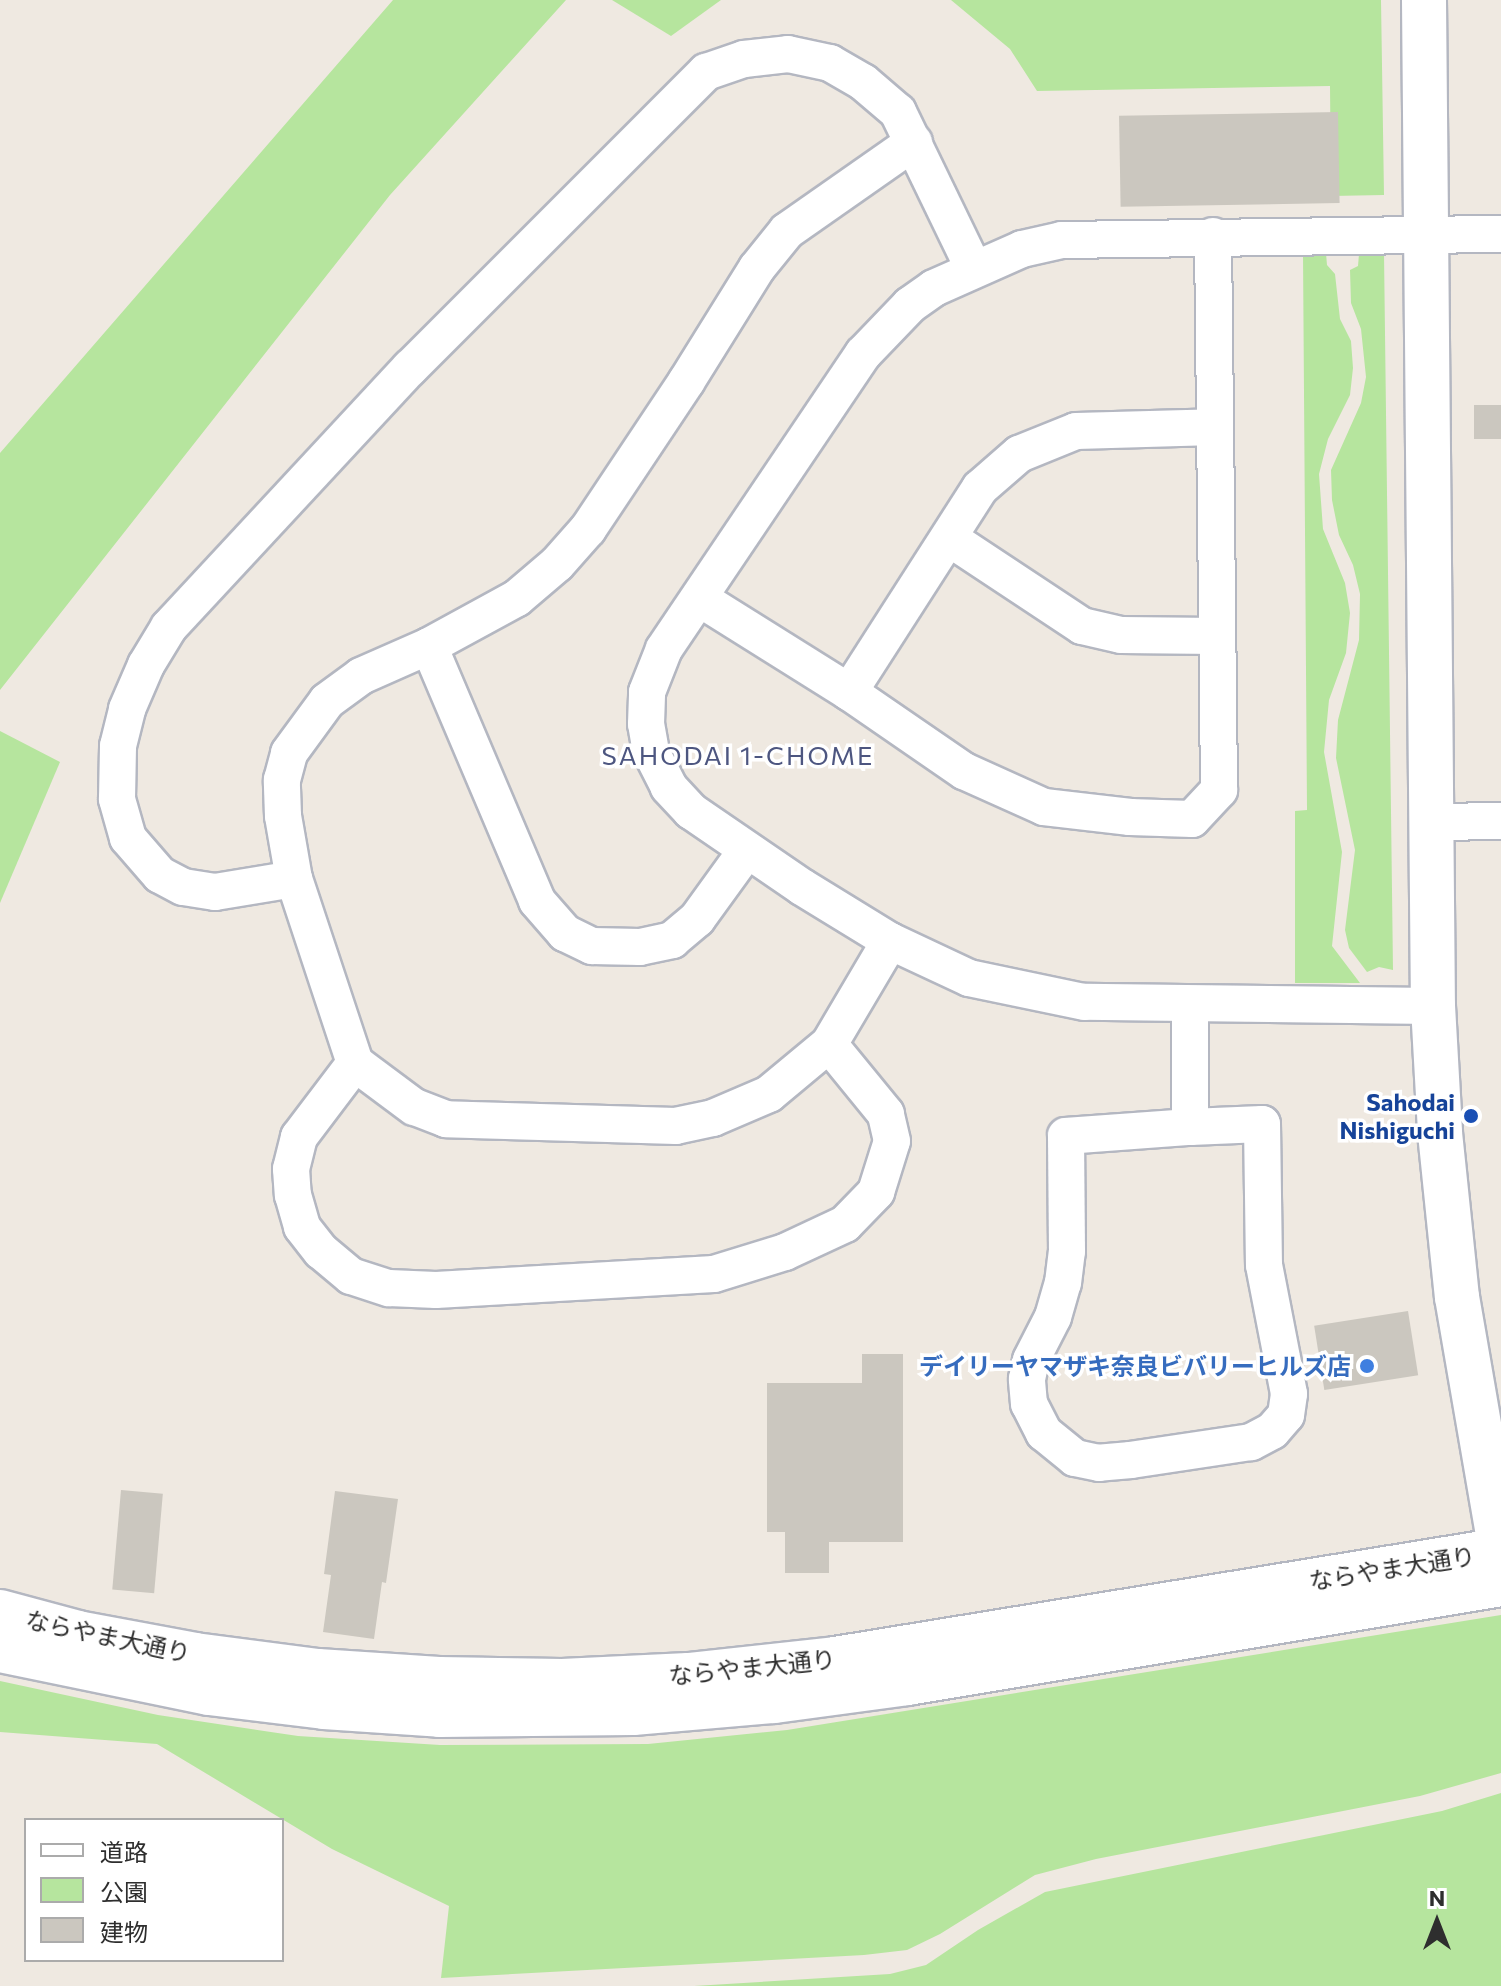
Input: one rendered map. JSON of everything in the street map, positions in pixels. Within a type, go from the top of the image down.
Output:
[{"type":"street","points":[[1424,0],[1433,1006],[1440,1133],[1457,1297],[1501,1550]]},
{"type":"street","points":[[294,879],[215,892],[183,887],[160,875],[128,838],[117,799],[118,746],[127,709],[146,665],[169,627],[410,368],[706,72],[744,59],[788,54],[830,63],[863,82],[898,112],[974,269]]},
{"type":"street","points":[[890,941],[829,1044],[769,1094],[713,1118],[676,1126],[446,1119],[414,1107],[355,1063],[294,879],[283,816],[282,780],[289,753],[327,701],[361,676],[429,646],[517,598],[557,564],[588,529],[757,268],[787,231],[914,142]]},
{"type":"street","points":[[1433,1006],[1084,1002],[969,978],[890,941],[691,811],[669,787],[651,752],[646,724],[647,692],[664,649],[794,451],[863,354],[910,305],[934,288],[1022,249],[1062,240],[1501,234]]},
{"type":"street","points":[[699,598],[849,692],[964,771],[1044,807],[1130,817],[1192,819],[1219,790],[1213,236]]},
{"type":"street","points":[[849,692],[980,488],[1019,454],[1076,431],[1215,427]]},
{"type":"street","points":[[949,538],[1082,626],[1121,635],[1217,636]]},
{"type":"street","points":[[429,646],[537,901],[565,933],[592,946],[640,947],[672,940],[697,919],[747,850]]},
{"type":"street","points":[[1433,822],[1501,821]]},
{"type":"street","points":[[1190,1005],[1190,1127]]},
{"type":"street","points":[[355,1063],[299,1137],[291,1169],[293,1195],[302,1227],[321,1251],[351,1276],[389,1288],[436,1290],[714,1274],[785,1252],[845,1224],[876,1192],[892,1141],[886,1114],[829,1044]]},
{"type":"street","points":[[1262,1124],[1264,1265],[1289,1394],[1286,1415],[1272,1431],[1251,1442],[1110,1462],[1075,1458],[1044,1433],[1029,1404],[1027,1379],[1031,1360],[1053,1317],[1063,1283],[1067,1251],[1066,1136],[1190,1127],[1262,1124]]},
{"type":"street","name":"ならやま大通り","points":[[0,1612],[78,1633],[195,1655],[318,1671],[439,1679],[578,1680],[688,1675],[835,1659],[1501,1550]]},
{"type":"street","name":"ならやま大通り","points":[[0,1650],[209,1693],[324,1707],[440,1715],[633,1713],[774,1701],[907,1683],[1501,1584]]},
{"type":"green space","points":[[393,0],[566,0],[390,195],[0,690],[0,453]]},
{"type":"green space","points":[[612,0],[721,0],[671,36]]},
{"type":"green space","points":[[951,0],[1381,0],[1384,195],[1331,196],[1330,86],[1037,91],[1010,49]]},
{"type":"green space","points":[[1326,253],[1327,265],[1335,274],[1340,319],[1351,341],[1353,368],[1350,395],[1328,439],[1319,474],[1323,529],[1345,583],[1350,613],[1346,653],[1329,700],[1324,752],[1342,852],[1332,946],[1360,983],[1295,983],[1295,811],[1307,810],[1303,254]]},
{"type":"green space","points":[[1384,253],[1393,970],[1379,967],[1367,972],[1349,948],[1345,930],[1355,850],[1336,758],[1338,720],[1359,640],[1360,594],[1353,565],[1339,535],[1332,500],[1331,470],[1361,403],[1366,377],[1361,329],[1351,303],[1350,270],[1358,266],[1359,254]]},
{"type":"green space","points":[[0,731],[60,762],[0,903]]},
{"type":"green space","points":[[1501,1615],[1501,1773],[1420,1796],[1096,1859],[1035,1875],[940,1934],[907,1950],[864,1955],[441,1978],[449,1906],[332,1849],[157,1744],[0,1732],[0,1681],[158,1715],[298,1736],[440,1745],[648,1744],[787,1730]]},
{"type":"green space","points":[[1501,1793],[1501,1986],[694,1986],[890,1974],[926,1965],[978,1930],[1045,1892],[1442,1811]]},
{"type":"building","points":[[1338,112],[1340,203],[1121,207],[1119,116]]},
{"type":"building","points":[[1474,405],[1501,405],[1501,439],[1474,439]]},
{"type":"building","points":[[1408,1311],[1418,1375],[1324,1390],[1314,1326]]},
{"type":"building","points":[[862,1354],[903,1354],[903,1542],[829,1542],[829,1573],[785,1573],[785,1532],[767,1532],[767,1383],[862,1383]]},
{"type":"building","points":[[121,1490],[163,1494],[154,1593],[112,1590]]},
{"type":"building","points":[[335,1491],[398,1499],[374,1639],[323,1632],[331,1575],[324,1574]]},
{"type":"place","name":"Sahodai Nishiguchi","points":[[1471,1116]]},
{"type":"place","name":"デイリーヤマザキ奈良ビバリーヒルズ店","points":[[1367,1366]]},
{"type":"district","name":"SAHODAI 1-CHOME","points":[[738,755]]}]
